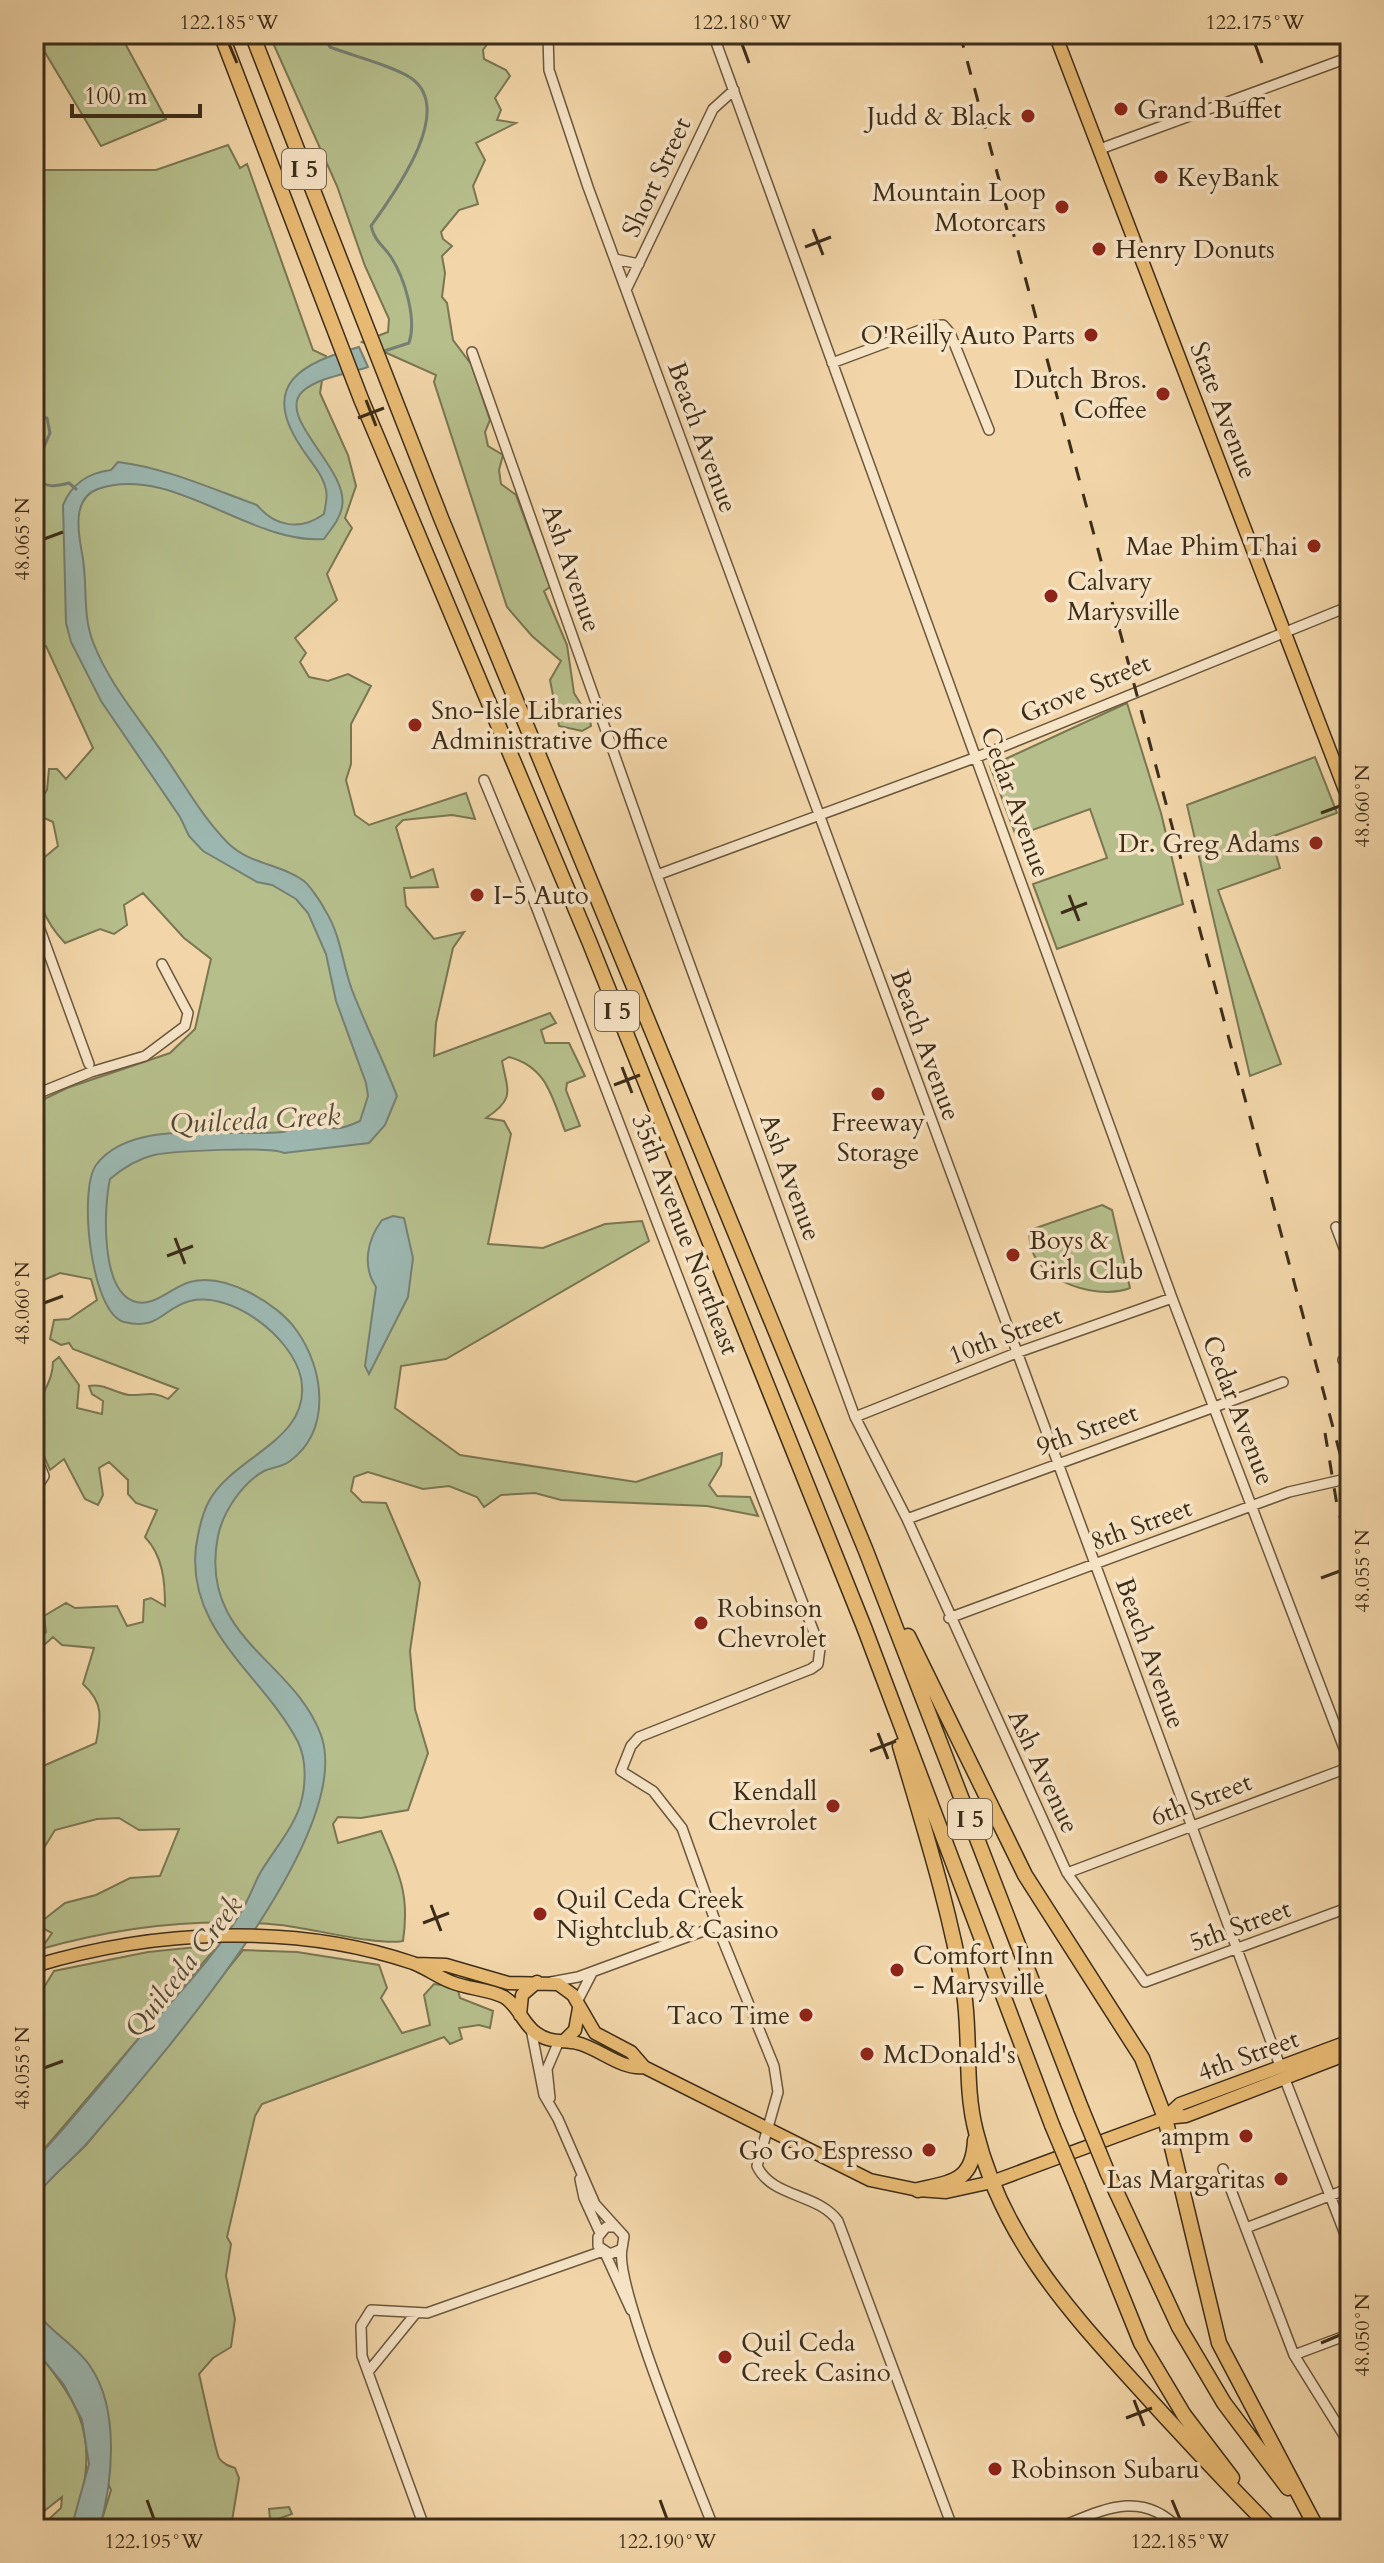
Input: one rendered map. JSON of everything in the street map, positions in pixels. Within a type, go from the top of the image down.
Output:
[{"type":"highway","name":"I 5","points":[[221,34],[361,399],[589,941],[864,1627],[1052,2125],[1141,2343],[1184,2415],[1268,2526]]},
{"type":"highway","name":"I 5","points":[[252,34],[382,371],[866,1551],[1108,2174],[1179,2327],[1224,2403],[1317,2526]]},
{"type":"highway","points":[[866,1551],[1025,1875],[1135,2043],[1165,2118],[1219,2343],[1317,2526]]},
{"type":"highway","points":[[864,1627],[935,1864],[954,1940],[965,1998],[966,2071],[975,2132],[992,2182],[1035,2267],[1080,2325],[1184,2440],[1268,2526]]},
{"type":"highway","points":[[918,2190],[957,2181],[970,2169],[975,2132]]},
{"type":"main road","name":"State Avenue","points":[[1055,34],[1350,803]]},
{"type":"main road","points":[[37,1966],[137,1944],[231,1935],[324,1943],[416,1964],[453,1983],[503,1997],[531,2029],[544,2038],[587,2046],[634,2068],[644,2067]]},
{"type":"main road","points":[[416,1964],[446,1965],[490,1981],[551,1982],[565,1987],[595,2033],[631,2052],[644,2067]]},
{"type":"main road","points":[[520,2015],[522,1995],[537,1982]]},
{"type":"main road","points":[[561,2041],[575,2030],[578,2005]]},
{"type":"main road","name":"4th Street","points":[[1282,2072],[1350,2041]]},
{"type":"main road","name":"4th Street","points":[[644,2067],[870,2180],[946,2192],[992,2182],[1165,2118],[1180,2104],[1350,2053]]},
{"type":"street","name":"Cedar Avenue","points":[[713,34],[1172,1298],[1350,1765]]},
{"type":"street","name":"Beach Avenue","points":[[548,35],[549,70],[626,290],[817,816],[1282,2072],[1350,2247]]},
{"type":"street","points":[[1100,149],[1350,57]]},
{"type":"street","name":"Short Street","points":[[626,290],[713,109],[734,90]]},
{"type":"street","points":[[615,259],[639,264]]},
{"type":"street","points":[[832,363],[943,325],[950,333],[989,430]]},
{"type":"street","name":"Ash Avenue","points":[[472,352],[657,875],[855,1417],[907,1519],[949,1618],[1067,1873],[1145,1982]]},
{"type":"street","name":"Grove Street","points":[[657,875],[977,757],[1350,606]]},
{"type":"street","points":[[34,764],[39,777],[34,796]]},
{"type":"street","name":"35th Avenue Northeast","points":[[484,780],[534,901],[820,1648],[819,1661],[811,1669],[639,1737],[631,1746],[621,1771],[653,1791],[674,1814],[717,1926]]},
{"type":"street","points":[[34,913],[89,1064]]},
{"type":"street","points":[[34,1095],[91,1072],[145,1056],[185,1026],[188,1013],[162,964]]},
{"type":"street","points":[[1336,1227],[1350,1264]]},
{"type":"street","name":"10th Street","points":[[855,1417],[1016,1353],[1172,1298]]},
{"type":"street","name":"9th Street","points":[[907,1519],[1283,1382]]},
{"type":"street","points":[[34,1451],[44,1476],[34,1492]]},
{"type":"street","name":"8th Street","points":[[949,1618],[1289,1492],[1350,1478]]},
{"type":"street","name":"6th Street","points":[[1067,1873],[1350,1765]]},
{"type":"street","name":"5th Street","points":[[1145,1982],[1350,1907]]},
{"type":"street","points":[[551,1982],[594,1971],[717,1926],[777,2079],[776,2102],[758,2156],[762,2176],[822,2206],[838,2221],[953,2529]]},
{"type":"street","points":[[578,2005],[594,1971]]},
{"type":"street","points":[[531,2029],[540,2080],[579,2172],[598,2209],[624,2236],[621,2261],[635,2316]]},
{"type":"street","points":[[551,2105],[547,2069],[561,2041]]},
{"type":"street","points":[[1223,2169],[1294,2355],[1350,2445]]},
{"type":"street","points":[[579,2172],[584,2198],[604,2252],[635,2316],[714,2529]]},
{"type":"street","points":[[1246,2228],[1350,2188]]},
{"type":"street","points":[[566,2262],[599,2235],[615,2227]]},
{"type":"street","points":[[425,2529],[368,2372],[360,2341],[361,2326],[371,2310],[427,2313],[566,2262],[604,2252],[614,2254],[622,2249]]},
{"type":"street","points":[[368,2372],[416,2313]]},
{"type":"street","points":[[1294,2355],[1350,2334]]},
{"type":"street","points":[[1055,2529],[1128,2504],[1163,2514],[1179,2529]]},
{"type":"green space","points":[[34,34],[120,34],[166,119],[101,146]]},
{"type":"green space","points":[[269,34],[487,34],[484,59],[506,70],[510,76],[495,98],[501,110],[497,120],[516,123],[476,143],[485,160],[473,186],[478,204],[459,210],[441,232],[443,239],[452,246],[442,256],[445,273],[442,297],[447,303],[453,340],[471,364],[490,420],[485,432],[488,446],[503,455],[499,470],[501,484],[516,495],[550,587],[544,591],[567,645],[574,693],[590,719],[591,726],[582,731],[559,726],[550,680],[561,661],[532,636],[507,607],[434,382],[436,375],[362,342],[388,332],[389,319],[365,266],[337,186]]},
{"type":"green space","points":[[228,145],[240,168],[247,164],[313,350],[326,356],[320,393],[348,455],[356,486],[345,518],[352,528],[327,574],[337,600],[295,638],[306,653],[300,662],[309,677],[328,681],[348,674],[371,686],[351,724],[351,764],[346,780],[355,815],[369,825],[466,793],[475,819],[452,815],[403,820],[396,827],[411,878],[433,869],[438,887],[404,888],[406,906],[434,939],[464,932],[453,948],[436,1023],[434,1056],[550,1013],[556,1023],[541,1030],[545,1043],[569,1043],[585,1076],[567,1083],[566,1090],[580,1126],[565,1131],[552,1095],[540,1076],[522,1062],[509,1057],[502,1061],[507,1094],[502,1105],[486,1118],[504,1121],[511,1134],[488,1244],[543,1248],[605,1224],[642,1221],[649,1241],[446,1359],[401,1366],[395,1408],[460,1455],[636,1482],[722,1453],[721,1465],[709,1485],[717,1496],[750,1497],[758,1516],[707,1506],[561,1500],[535,1493],[501,1495],[484,1507],[477,1497],[449,1486],[423,1489],[368,1472],[354,1477],[351,1491],[362,1502],[386,1503],[420,1583],[410,1651],[415,1709],[428,1753],[408,1810],[361,1818],[338,1817],[333,1824],[338,1843],[381,1831],[404,1897],[403,1941],[361,1939],[280,1925],[219,1922],[130,1930],[41,1949],[52,1933],[37,1925],[65,1903],[96,1895],[130,1878],[160,1876],[179,1829],[139,1830],[119,1818],[97,1819],[55,1830],[34,1864],[34,1770],[96,1743],[100,1718],[95,1698],[83,1684],[94,1648],[62,1645],[53,1637],[43,1646],[43,1662],[34,1663],[36,1642],[46,1632],[44,1616],[66,1603],[75,1608],[117,1606],[127,1626],[143,1622],[144,1600],[151,1598],[165,1606],[162,1569],[156,1552],[145,1537],[157,1510],[136,1503],[128,1494],[128,1480],[109,1462],[99,1468],[103,1495],[98,1505],[85,1499],[64,1459],[50,1470],[34,1433],[34,1407],[39,1405],[50,1379],[53,1362],[59,1357],[79,1385],[77,1408],[102,1414],[103,1401],[92,1394],[89,1386],[168,1399],[178,1389],[73,1349],[69,1343],[61,1345],[50,1339],[54,1320],[69,1319],[97,1300],[91,1279],[60,1273],[34,1284],[34,1219],[41,1215],[34,1203],[34,1104],[67,1088],[170,1053],[195,1029],[211,959],[184,938],[143,893],[124,905],[127,925],[114,934],[100,929],[65,943],[46,917],[36,888],[34,866],[58,846],[53,822],[40,816],[37,805],[47,790],[49,769],[57,769],[66,779],[93,748],[46,646],[34,652],[34,160],[44,170],[156,170]]},
{"type":"green space","points":[[1127,703],[1161,813],[1183,904],[1057,949],[1033,884],[1107,858],[1090,809],[1016,836],[990,766]]},
{"type":"green space","points":[[1315,757],[1337,813],[1271,837],[1280,868],[1218,890],[1281,1064],[1250,1076],[1187,805]]},
{"type":"green space","points":[[1102,1205],[1112,1210],[1130,1288],[1098,1291],[1064,1282],[1049,1273],[1031,1247],[1030,1230]]},
{"type":"green space","points":[[197,1947],[214,1950],[34,2161],[35,2002],[54,1971],[148,1952]]},
{"type":"green space","points":[[243,1950],[297,1952],[379,1965],[387,1988],[381,1998],[402,2033],[430,2025],[424,1995],[434,1984],[457,1987],[460,1998],[493,2011],[490,2028],[479,2025],[459,2028],[462,2039],[450,2044],[444,2037],[262,2104],[255,2116],[227,2237],[231,2244],[226,2276],[235,2319],[231,2347],[213,2358],[199,2374],[219,2458],[235,2468],[239,2478],[231,2527],[270,2519],[269,2509],[289,2507],[292,2514],[250,2529],[99,2529],[111,2490],[34,2308],[34,2201],[43,2186],[87,2144]]},
{"type":"green space","points":[[34,2348],[71,2399],[84,2432],[86,2471],[78,2512],[71,2529],[34,2529],[34,2525],[48,2520],[61,2508],[62,2497],[39,2515],[35,2510],[41,2486],[34,2469]]},
{"type":"water","name":"Quilceda Creek","points":[[359,347],[368,367],[317,382],[303,391],[297,402],[298,415],[335,476],[341,492],[341,511],[324,539],[296,538],[268,530],[154,487],[126,484],[98,489],[90,493],[80,508],[79,535],[87,620],[107,672],[194,800],[228,843],[246,856],[295,875],[318,899],[335,929],[352,990],[397,1096],[385,1125],[369,1143],[284,1153],[241,1150],[164,1153],[136,1161],[110,1179],[106,1207],[107,1245],[115,1280],[122,1293],[140,1303],[155,1300],[190,1282],[204,1280],[234,1286],[264,1301],[288,1320],[306,1346],[313,1363],[319,1399],[313,1433],[290,1461],[256,1476],[235,1499],[224,1517],[218,1536],[216,1571],[222,1599],[234,1624],[308,1709],[321,1735],[324,1778],[309,1830],[281,1888],[243,1947],[158,2060],[34,2201],[34,2161],[193,1977],[234,1924],[259,1875],[292,1825],[300,1806],[304,1782],[303,1757],[298,1742],[215,1628],[203,1604],[196,1577],[196,1547],[209,1501],[236,1471],[284,1432],[295,1417],[302,1399],[301,1378],[286,1347],[273,1333],[258,1320],[224,1303],[190,1301],[146,1324],[124,1322],[113,1314],[103,1297],[91,1250],[88,1199],[91,1179],[96,1165],[112,1150],[133,1140],[183,1132],[260,1133],[305,1126],[341,1128],[360,1121],[368,1096],[336,1001],[326,954],[308,913],[296,899],[272,885],[257,882],[203,851],[189,836],[180,817],[101,701],[71,642],[66,623],[63,505],[82,480],[111,470],[118,462],[171,474],[257,505],[280,522],[297,524],[315,519],[324,514],[326,490],[289,425],[284,407],[286,392],[293,379],[305,369]]},
{"type":"water","points":[[393,1216],[404,1218],[413,1258],[408,1297],[369,1374],[365,1366],[376,1287],[369,1270],[368,1253],[382,1220]]},
{"type":"water","points":[[34,2308],[90,2366],[100,2383],[106,2403],[110,2424],[110,2469],[99,2529],[71,2529],[89,2464],[82,2420],[64,2385],[34,2348]]},
{"type":"waterway","name":"Quilceda Creek","points":[[323,34],[330,47],[411,78],[423,92],[427,110],[416,153],[393,195],[371,226],[401,276],[412,323],[409,343],[381,352]]},
{"type":"waterway","points":[[34,416],[47,418],[50,433],[34,470]]},
{"type":"waterway","points":[[34,477],[46,485],[69,483],[76,489]]},
{"type":"railway","points":[[960,34],[1350,1491]]},
{"type":"railway","points":[[1325,1433],[1337,1505],[1350,1555]]},
{"type":"place","name":"Grand Buffet","points":[[1121,109]]},
{"type":"place","name":"Judd & Black","points":[[1028,116]]},
{"type":"place","name":"KeyBank","points":[[1161,177]]},
{"type":"place","name":"Mountain Loop Motorcars","points":[[1062,207]]},
{"type":"place","name":"Henry Donuts","points":[[1099,249]]},
{"type":"place","name":"O'Reilly Auto Parts","points":[[1091,335]]},
{"type":"place","name":"Dutch Bros. Coffee","points":[[1163,394]]},
{"type":"place","name":"Mae Phim Thai","points":[[1314,546]]},
{"type":"place","name":"Calvary Marysville","points":[[1051,596]]},
{"type":"place","name":"Sno-Isle Libraries Administrative Office","points":[[415,725]]},
{"type":"place","name":"Dr. Greg Adams","points":[[1316,843]]},
{"type":"place","name":"I-5 Auto","points":[[477,895]]},
{"type":"place","name":"Freeway Storage","points":[[878,1094]]},
{"type":"place","name":"Boys & Girls Club","points":[[1013,1255]]},
{"type":"place","name":"Robinson Chevrolet","points":[[701,1623]]},
{"type":"place","name":"Kendall Chevrolet","points":[[833,1806]]},
{"type":"place","name":"Quil Ceda Creek Nightclub & Casino","points":[[540,1914]]},
{"type":"place","name":"Comfort Inn - Marysville","points":[[897,1970]]},
{"type":"place","name":"Taco Time","points":[[806,2015]]},
{"type":"place","name":"McDonald's","points":[[867,2054]]},
{"type":"place","name":"ampm","points":[[1246,2136]]},
{"type":"place","name":"Go Go Espresso","points":[[929,2150]]},
{"type":"place","name":"Las Margaritas","points":[[1281,2179]]},
{"type":"place","name":"Quil Ceda Creek Casino","points":[[725,2357]]},
{"type":"place","name":"Robinson Subaru","points":[[995,2469]]}]
